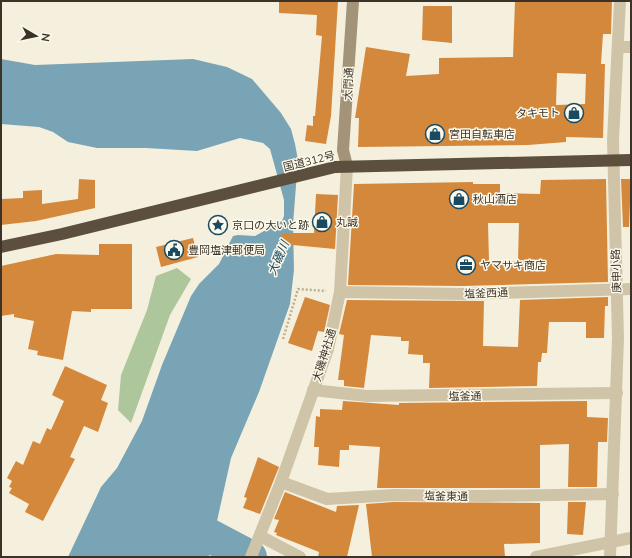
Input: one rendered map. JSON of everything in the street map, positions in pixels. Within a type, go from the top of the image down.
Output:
[{"type":"highway","name":"国道312号","points":[[1,247],[341,167],[631,160]]},
{"type":"street","name":"大門通","points":[[341,167],[353,1]]},
{"type":"street","name":"庚申小路","points":[[610,557],[614,494],[617,393],[617,289],[614,161],[620,1]]},
{"type":"street","points":[[618,47],[631,47]]},
{"type":"street","name":"大磯神社通","points":[[251,557],[281,482],[328,349],[340,292],[341,167]]},
{"type":"street","name":"塩釜西通","points":[[340,292],[463,294],[631,289]]},
{"type":"street","name":"塩釜通","points":[[313,390],[367,396],[617,393]]},
{"type":"street","name":"塩釜東通","points":[[281,482],[327,499],[394,495],[484,496],[614,494]]},
{"type":"street","points":[[260,536],[300,557]]},
{"type":"street","points":[[536,557],[631,538]]},
{"type":"path","points":[[283,339],[298,289],[340,292]]},
{"type":"green space","points":[[177,268],[191,279],[170,315],[131,423],[118,410],[121,375],[147,310],[156,276]]},
{"type":"water","points":[[1,59],[35,65],[193,59],[227,67],[252,79],[281,113],[291,129],[298,160],[293,224],[294,270],[290,304],[259,392],[231,458],[209,557],[68,557],[101,487],[117,468],[142,421],[162,365],[191,296],[199,284],[219,264],[233,236],[255,236],[282,221],[284,216],[284,200],[270,149],[263,143],[240,138],[197,151],[146,148],[97,148],[68,142],[53,132],[39,127],[1,124]]},
{"type":"building","points":[[279,1],[338,1],[331,116],[326,144],[305,141],[307,125],[313,126],[313,116],[315,116],[322,36],[316,35],[317,15],[279,13]]},
{"type":"building","points":[[515,1],[612,1],[611,34],[603,34],[601,64],[605,64],[603,138],[566,137],[566,142],[528,145],[358,147],[359,118],[355,118],[366,47],[410,54],[406,76],[439,74],[439,58],[513,57]],"holes":[[[557,73],[586,74],[585,104],[556,105]]]},
{"type":"building","points":[[423,6],[452,6],[452,43],[422,40]]},
{"type":"building","points":[[79,179],[95,180],[95,208],[36,221],[1,225],[1,199],[23,198],[23,191],[42,190],[42,204],[78,199]]},
{"type":"building","points":[[606,179],[608,282],[463,286],[348,285],[354,184],[473,182],[473,184],[500,184],[500,193],[540,194],[541,180]],"holes":[[[488,223],[519,223],[518,261],[489,261]]]},
{"type":"building","points":[[621,179],[631,179],[629,227],[623,227]]},
{"type":"building","points":[[316,194],[338,195],[335,249],[282,244],[282,233],[314,233]]},
{"type":"building","points":[[193,238],[198,257],[161,267],[156,247]]},
{"type":"building","points":[[99,244],[132,244],[132,309],[91,309],[91,312],[72,311],[63,360],[37,355],[38,351],[28,349],[34,321],[14,317],[14,314],[1,316],[1,266],[56,254],[99,255]]},
{"type":"building","points":[[305,297],[330,305],[324,332],[318,331],[312,351],[288,343]]},
{"type":"building","points":[[608,297],[608,306],[605,306],[604,338],[586,338],[586,322],[549,322],[547,353],[542,353],[541,362],[538,362],[537,386],[429,388],[430,363],[423,363],[423,355],[408,354],[409,341],[401,341],[401,337],[371,335],[364,388],[344,386],[344,380],[338,380],[344,335],[339,334],[347,300],[484,301],[483,346],[518,347],[520,300]]},
{"type":"building","points":[[65,366],[107,385],[101,400],[108,403],[98,432],[84,426],[70,457],[75,459],[43,521],[25,512],[29,504],[9,493],[12,488],[9,487],[12,481],[7,478],[16,461],[23,465],[33,441],[40,444],[47,428],[51,430],[64,401],[52,395]]},
{"type":"building","points":[[343,401],[399,405],[399,403],[587,401],[587,417],[608,418],[607,442],[598,442],[597,487],[568,487],[569,444],[540,445],[540,488],[377,488],[380,447],[349,445],[349,450],[340,450],[339,467],[318,465],[319,447],[314,447],[316,416],[320,417],[320,409],[342,410]]},
{"type":"building","points":[[258,457],[279,467],[260,514],[243,508],[247,498],[244,497]]},
{"type":"building","points":[[285,492],[336,512],[337,506],[359,505],[347,557],[318,557],[319,552],[276,535],[277,533],[274,532],[279,520],[274,519]]},
{"type":"building","points":[[394,502],[540,503],[540,543],[504,544],[505,557],[372,557],[366,504]]},
{"type":"building","points":[[568,502],[586,502],[583,535],[567,534]]},
{"type":"waterway","name":"大磯川","points":[[195,502],[197,529],[250,557]]},
{"type":"place","name":"タキモト","points":[[574,113]]},
{"type":"place","name":"宮田自転車店","points":[[435,134]]},
{"type":"place","name":"秋山酒店","points":[[459,199]]},
{"type":"place","name":"丸誠","points":[[322,222]]},
{"type":"place","name":"京口の大いと跡","points":[[218,225]]},
{"type":"place","name":"豊岡塩津郵便局","points":[[174,250]]},
{"type":"place","name":"ヤマサキ商店","points":[[466,265]]}]
